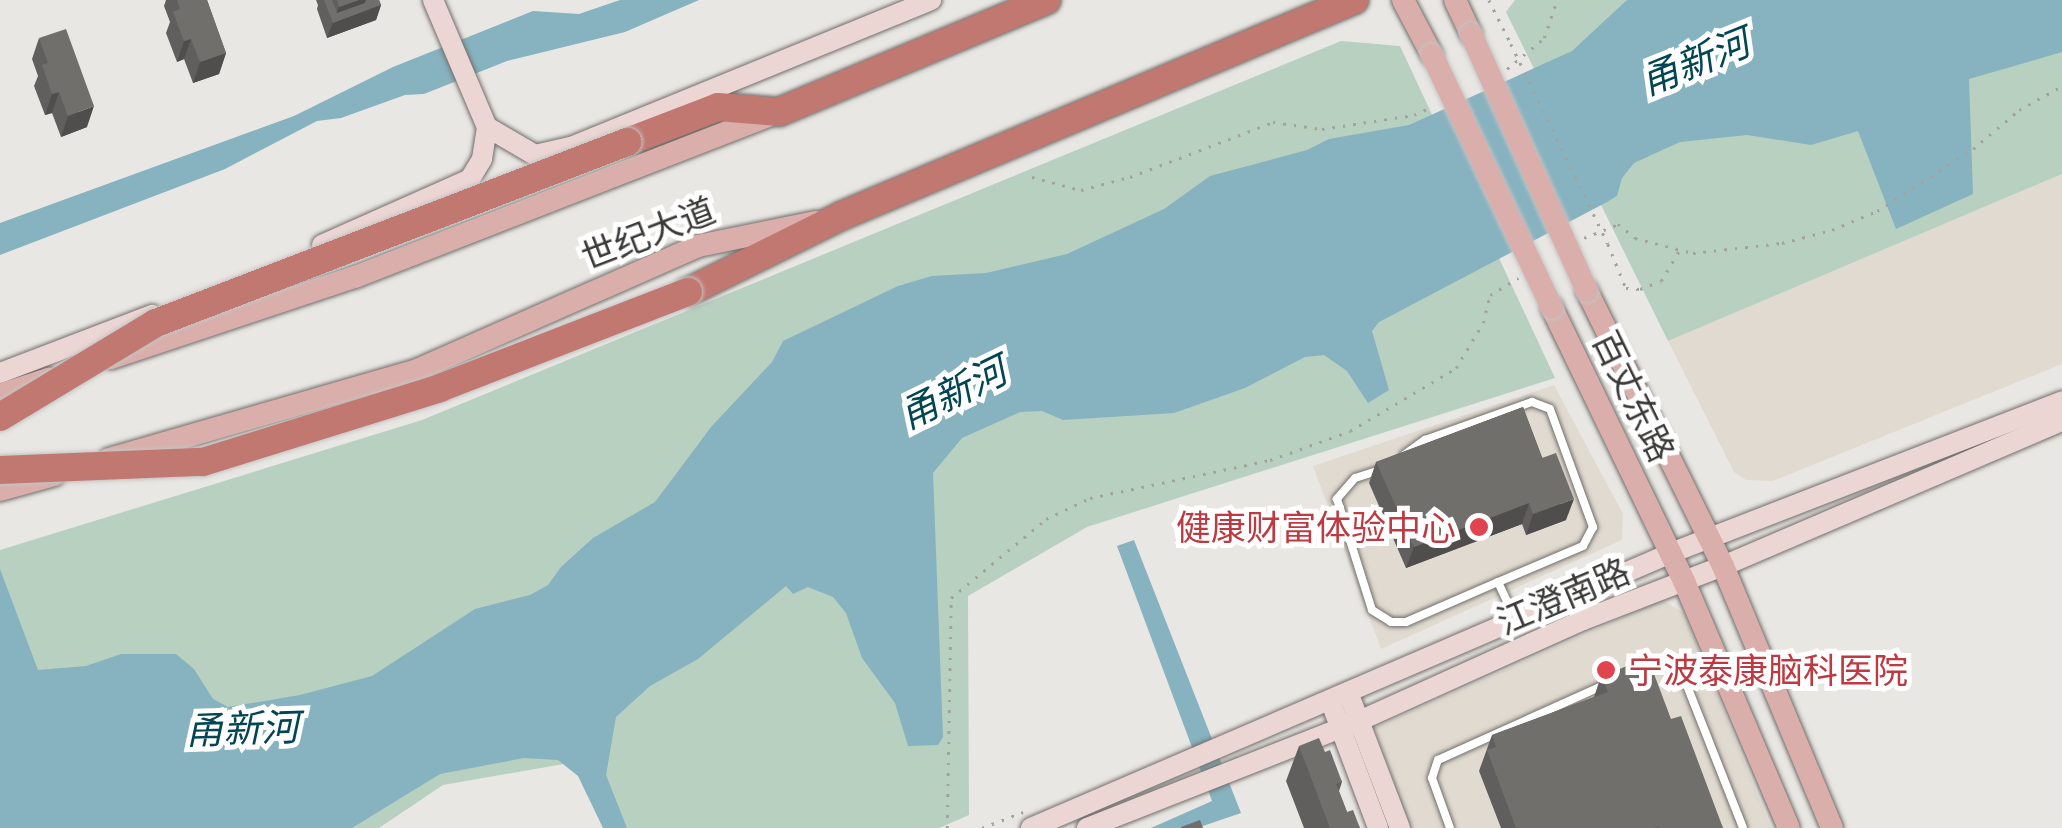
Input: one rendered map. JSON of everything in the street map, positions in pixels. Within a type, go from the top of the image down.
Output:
[{"type":"highway","name":"世纪大道","points":[[779,112],[1047,0]]},
{"type":"highway","name":"世纪大道","points":[[841,216],[1354,0]]},
{"type":"highway","points":[[0,417],[156,323],[718,107],[779,112]]},
{"type":"highway","points":[[5,482],[203,462],[440,388],[688,292],[841,216]]},
{"type":"main road","points":[[433,0],[487,126],[519,149],[535,155],[571,147],[930,0]]},
{"type":"main road","name":"百丈东路","points":[[1403,0],[1671,553],[1789,828]]},
{"type":"main road","name":"百丈东路","points":[[1455,0],[1587,290],[1723,566],[1832,828]]},
{"type":"main road","name":"世纪大道","points":[[0,395],[356,277],[779,112]]},
{"type":"main road","points":[[0,373],[219,289],[448,192],[470,179],[482,159],[487,126]]},
{"type":"main road","name":"世纪大道","points":[[5,482],[417,370],[698,246],[841,216]]},
{"type":"main road","name":"江澄南路","points":[[1031,828],[1671,553],[2062,400]]},
{"type":"main road","name":"江澄南路","points":[[1087,828],[1350,724],[1584,620],[1723,566],[2060,421]]},
{"type":"main road","points":[[1339,696],[1400,828]]},
{"type":"main road","points":[[1350,724],[1378,828]]},
{"type":"lane","points":[[1388,468],[1354,478],[1337,500],[1372,610],[1390,622],[1406,622],[1582,546],[1593,527],[1550,409],[1532,402],[1425,440],[1399,460]]},
{"type":"lane","points":[[1498,582],[1516,620]]},
{"type":"lane","points":[[1633,672],[1663,665],[1684,678],[1743,828]]},
{"type":"lane","points":[[1450,828],[1432,778],[1438,760],[1616,680]]},
{"type":"path","points":[[1489,0],[1626,288],[1640,290],[1661,281],[1680,250]]},
{"type":"path","points":[[1502,72],[1519,63],[1544,38],[1558,0]]},
{"type":"path","points":[[1572,245],[1605,226],[1618,224],[1636,238],[1680,250],[1740,250],[1782,243],[1862,217],[1974,149],[2042,95],[2062,86]]},
{"type":"path","points":[[1032,176],[1081,190],[1130,178],[1272,122],[1322,128],[1414,116],[1449,98]]},
{"type":"path","points":[[947,828],[950,598],[1046,519],[1090,498],[1270,460],[1350,431],[1456,368],[1483,323],[1490,295],[1523,275]]},
{"type":"shaded area","points":[[2062,174],[2062,364],[1773,481],[1746,480],[1734,472],[1668,341]]},
{"type":"shaded area","name":"健康财富体验中心","points":[[1554,385],[1623,514],[1622,540],[1381,649],[1313,466]]},
{"type":"shaded area","name":"宁波泰康脑科医院","points":[[1662,600],[1684,613],[1771,828],[1411,828],[1374,728]]},
{"type":"green space","points":[[1515,0],[2062,0],[2062,174],[1668,341],[1506,12]]},
{"type":"green space","points":[[1341,41],[1400,46],[1555,378],[1087,527],[968,596],[969,815],[939,828],[614,828],[581,761],[443,785],[379,828],[0,828],[0,550],[422,420]]},
{"type":"water","points":[[620,0],[699,0],[625,32],[507,61],[424,94],[405,95],[341,118],[317,121],[225,169],[0,255],[0,223],[294,116],[393,67],[533,11],[579,14]]},
{"type":"water","name":"甬新河","points":[[1627,0],[2062,0],[2062,52],[1969,79],[1973,194],[1896,229],[1858,131],[1811,145],[1747,135],[1680,142],[1634,163],[1622,178],[1617,196],[1607,202],[1379,322],[1372,331],[1389,390],[1368,403],[1347,371],[1324,355],[1305,357],[1245,388],[1174,413],[1063,420],[1042,411],[1020,412],[962,438],[933,473],[943,737],[938,745],[908,746],[895,703],[862,658],[846,613],[833,597],[808,587],[793,594],[786,586],[698,659],[650,686],[616,717],[606,775],[627,828],[603,828],[578,776],[558,760],[524,758],[440,774],[352,828],[0,828],[0,569],[38,670],[86,666],[121,654],[176,654],[194,669],[213,699],[228,707],[300,695],[372,676],[475,609],[530,595],[548,585],[561,567],[593,538],[655,502],[711,427],[772,362],[783,341],[898,286],[932,276],[986,273],[1067,254],[1164,209],[1210,176],[1307,150],[1329,139],[1409,125],[1572,51]]},
{"type":"water","points":[[1134,540],[1241,813],[1197,828],[1151,828],[1212,801],[1117,546]]},
{"type":"building","points":[[177,0],[207,0],[226,53],[200,62],[191,39],[184,41],[173,12],[180,9]]},
{"type":"building","points":[[324,0],[332,0],[337,13],[366,0],[379,0],[381,5],[333,23]]},
{"type":"building","points":[[337,0],[359,0],[339,7]]},
{"type":"building","points":[[66,29],[94,106],[68,116],[59,92],[52,94],[42,65],[48,63],[39,38]]},
{"type":"building","points":[[1523,407],[1542,458],[1556,453],[1574,499],[1533,514],[1529,503],[1414,547],[1376,462]]},
{"type":"building","points":[[1648,658],[1671,719],[1681,716],[1723,828],[1516,828],[1487,750],[1496,747],[1492,735],[1608,692],[1601,676]]},
{"type":"building","points":[[1319,738],[1325,752],[1330,750],[1342,782],[1336,784],[1347,812],[1353,810],[1360,828],[1330,828],[1299,746]]},
{"type":"building","points":[[1200,820],[1203,828],[1181,827]]},
{"type":"place","name":"健康财富体验中心","points":[[1479,527]]},
{"type":"place","name":"宁波泰康脑科医院","points":[[1606,670]]}]
